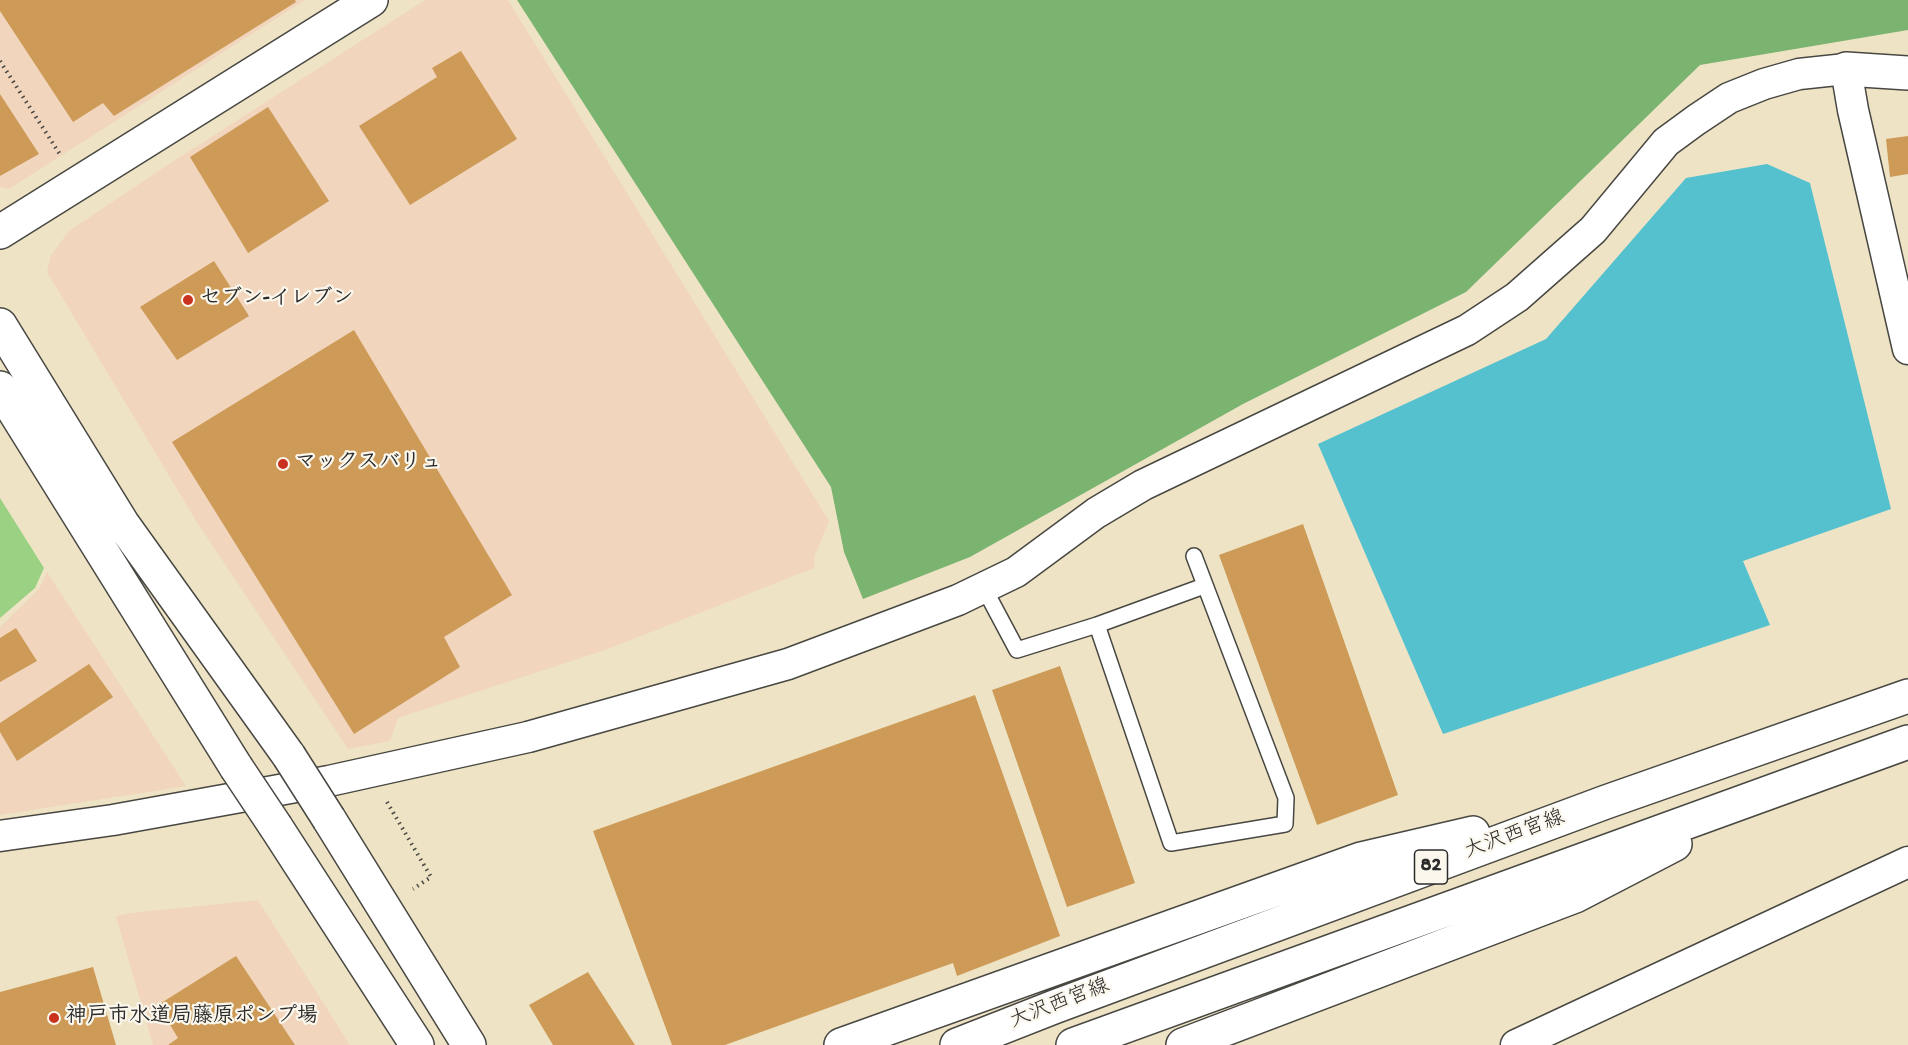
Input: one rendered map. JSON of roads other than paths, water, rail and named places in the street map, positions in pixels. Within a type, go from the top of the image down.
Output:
[{"type":"main road","points":[[0,232],[371,0]]},
{"type":"main road","points":[[1846,69],[1908,73]]},
{"type":"main road","points":[[0,325],[122,523],[289,756],[469,1045]]},
{"type":"main road","points":[[0,388],[236,767],[417,1045]]},
{"type":"main road","name":"大沢西宮線","points":[[957,1045],[1606,802],[1908,696]]},
{"type":"main road","name":"大沢西宮線","points":[[1073,1045],[1908,742]]},
{"type":"main road","points":[[1183,1045],[1575,896],[1789,786]]},
{"type":"main road","points":[[841,1045],[1361,859],[1606,802]]},
{"type":"street","points":[[0,836],[113,820],[370,773],[528,737],[788,664],[958,600],[1016,572],[1096,513],[1143,485],[1467,330],[1517,297],[1593,230],[1666,142],[1729,98],[1764,84],[1799,74],[1846,69],[1853,110],[1903,298],[1908,350]]},
{"type":"street","points":[[1516,1045],[1908,862]]},
{"type":"lane","points":[[1096,624],[1171,843],[1285,824],[1286,798],[1194,556]]},
{"type":"lane","points":[[984,588],[1017,650],[1204,586]]},
{"type":"water","points":[[1767,164],[1810,183],[1891,509],[1743,561],[1770,625],[1443,734],[1318,444],[1546,339],[1686,178]]},
{"type":"place","name":"セブン-イレブン","points":[[188,300]]},
{"type":"place","name":"マックスバリュ","points":[[283,464]]},
{"type":"place","name":"神戸市水道局藤原ポンプ場","points":[[54,1018]]}]
